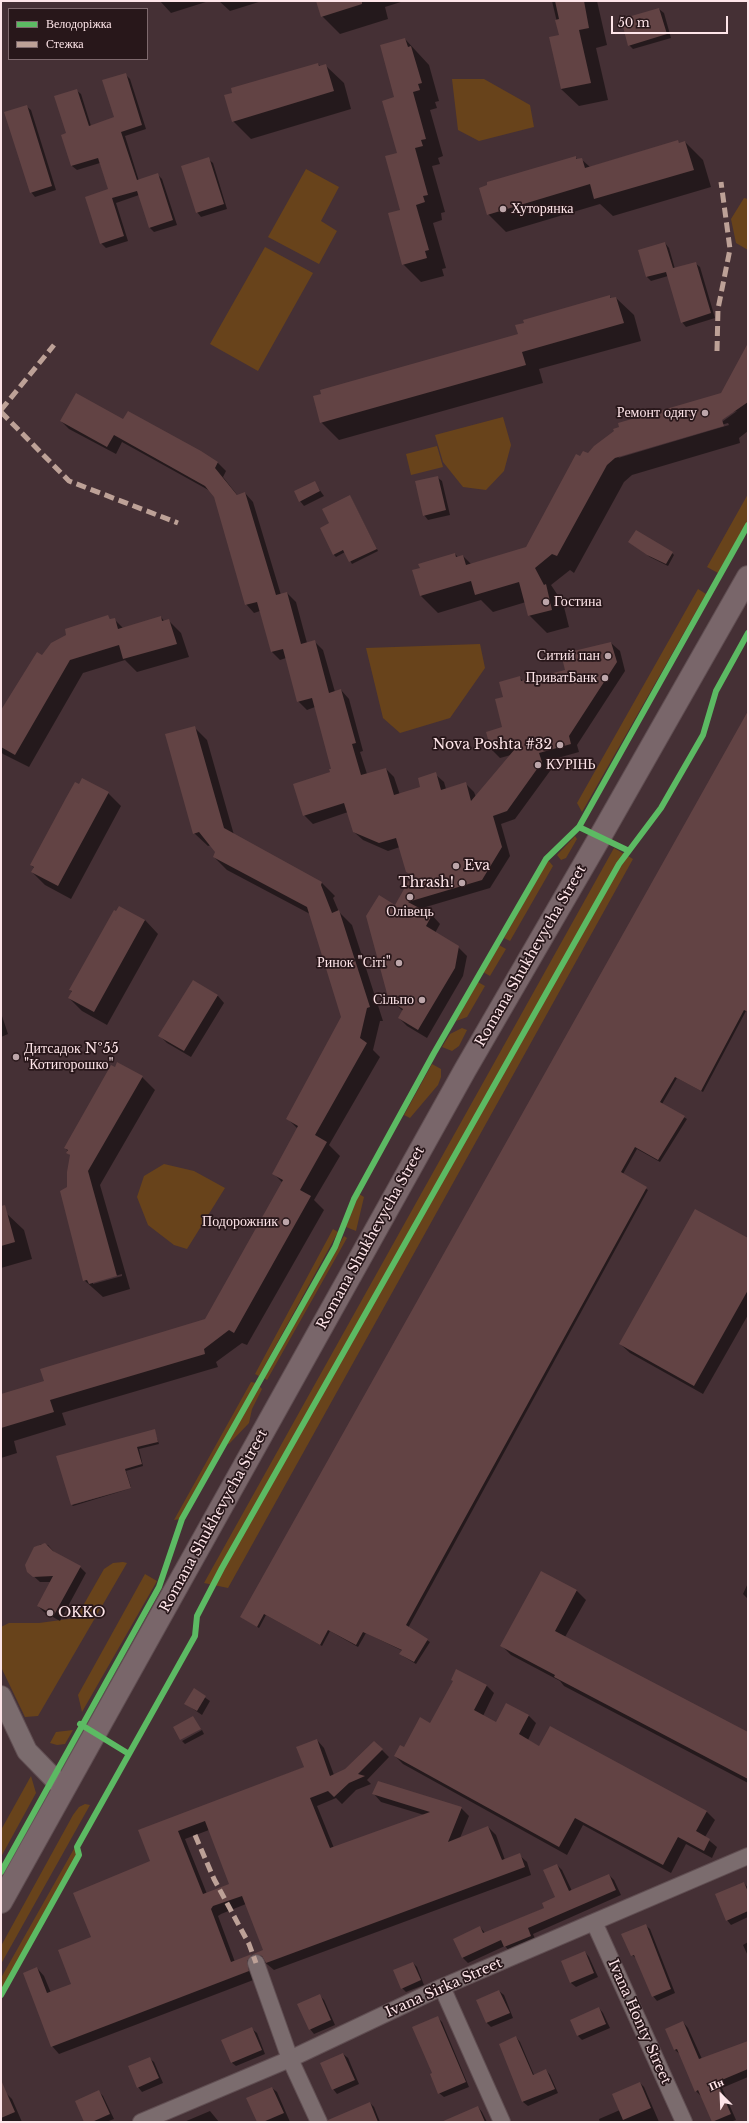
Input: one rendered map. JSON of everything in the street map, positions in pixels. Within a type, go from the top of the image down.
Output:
[{"type":"main road","name":"Romana Shukhevycha Street","points":[[1,1902],[465,1070],[748,577]]},
{"type":"street","points":[[1,1696],[27,1751],[64,1789]]},
{"type":"street","name":"Ivana Sirka Street","points":[[141,2122],[290,2059],[442,1987],[594,1922],[747,1860]]},
{"type":"street","name":"Ivana Honty Street","points":[[594,1922],[684,2122]]},
{"type":"street","points":[[256,1963],[290,2059],[319,2122]]},
{"type":"street","points":[[442,1987],[502,2122]]},
{"type":"shaded area","points":[[452,79],[484,79],[530,105],[534,127],[479,141],[458,130]]},
{"type":"shaded area","points":[[306,169],[339,187],[321,221],[337,231],[319,264],[268,237]]},
{"type":"shaded area","points":[[744,198],[748,199],[748,250],[736,243],[731,219]]},
{"type":"shaded area","points":[[265,247],[313,273],[258,371],[210,344]]},
{"type":"shaded area","points":[[503,417],[511,445],[504,471],[486,490],[463,487],[443,462],[435,435]]},
{"type":"shaded area","points":[[437,446],[443,467],[411,475],[406,454]]},
{"type":"shaded area","points":[[748,494],[748,520],[718,573],[707,567]]},
{"type":"shaded area","points":[[698,589],[706,594],[582,812],[577,803]]},
{"type":"shaded area","points":[[480,644],[485,668],[450,718],[400,733],[383,718],[366,648]]},
{"type":"shaded area","points":[[575,836],[577,839],[566,858],[561,860],[557,855]]},
{"type":"shaded area","points":[[614,848],[633,859],[228,1588],[204,1583]]},
{"type":"shaded area","points":[[548,860],[553,866],[510,941],[504,938]]},
{"type":"shaded area","points":[[499,945],[506,949],[490,976],[483,972]]},
{"type":"shaded area","points":[[478,982],[485,986],[467,1017],[456,1021]]},
{"type":"shaded area","points":[[462,1028],[467,1030],[459,1046],[452,1051],[442,1047],[450,1034]]},
{"type":"shaded area","points":[[432,1064],[441,1069],[441,1077],[438,1085],[410,1118],[404,1115]]},
{"type":"shaded area","points":[[164,1164],[194,1171],[225,1188],[187,1249],[174,1245],[148,1225],[137,1197],[144,1176]]},
{"type":"shaded area","points":[[359,1194],[364,1197],[356,1231],[346,1227]]},
{"type":"shaded area","points":[[333,1229],[338,1232],[259,1376],[255,1374]]},
{"type":"shaded area","points":[[344,1236],[347,1238],[267,1380],[264,1378]]},
{"type":"shaded area","points":[[251,1382],[256,1383],[180,1519],[174,1520]]},
{"type":"shaded area","points":[[259,1386],[262,1389],[252,1409],[249,1423],[229,1444],[227,1443]]},
{"type":"shaded area","points":[[113,1563],[127,1563],[38,1716],[25,1717],[1,1667],[1,1627],[9,1623],[39,1623],[76,1618],[104,1569]]},
{"type":"shaded area","points":[[145,1574],[157,1581],[82,1712],[78,1695]]},
{"type":"shaded area","points":[[73,1730],[65,1744],[57,1745],[50,1743],[56,1732]]},
{"type":"shaded area","points":[[31,1776],[36,1793],[1,1857],[1,1830]]},
{"type":"shaded area","points":[[85,1804],[90,1805],[1,1964],[1,1946],[73,1815],[79,1807]]},
{"type":"shaded area","points":[[75,1847],[77,1855],[1,1992],[1,1978]]},
{"type":"building","points":[[316,1],[362,1],[362,4],[321,17]]},
{"type":"building","points":[[555,1],[584,1],[589,28],[579,30],[591,83],[561,89],[549,37],[559,35],[555,20],[559,19]]},
{"type":"building","points":[[659,8],[667,34],[628,46],[621,19]]},
{"type":"building","points":[[405,38],[408,47],[411,46],[422,83],[418,84],[420,90],[413,92],[426,139],[421,140],[423,146],[415,148],[428,195],[423,196],[425,202],[416,205],[429,250],[425,251],[427,258],[402,265],[388,213],[400,210],[385,156],[397,153],[382,101],[394,97],[380,45]]},
{"type":"building","points":[[318,63],[319,66],[326,64],[334,91],[232,122],[224,95],[232,93],[231,88]]},
{"type":"building","points":[[126,73],[142,125],[121,132],[137,180],[158,173],[173,220],[149,228],[137,191],[112,198],[124,236],[100,244],[85,197],[108,189],[98,158],[71,166],[61,135],[66,133],[54,96],[77,89],[89,126],[114,117],[102,80]]},
{"type":"building","points":[[27,105],[52,186],[30,193],[4,112]]},
{"type":"building","points":[[678,140],[679,143],[685,141],[694,170],[594,199],[590,184],[487,215],[479,188],[487,185],[487,182],[576,156],[576,159],[582,158],[585,168]]},
{"type":"building","points":[[209,157],[224,204],[196,213],[181,166]]},
{"type":"building","points":[[665,242],[673,268],[696,262],[711,313],[681,323],[666,272],[646,277],[638,250]]},
{"type":"building","points":[[610,295],[610,298],[616,297],[624,323],[522,352],[526,365],[320,423],[313,396],[321,394],[320,390],[518,334],[515,325],[524,323],[523,320]]},
{"type":"building","points":[[748,343],[748,402],[722,420],[724,426],[615,458],[607,465],[557,556],[552,554],[535,568],[544,585],[546,584],[552,610],[528,616],[519,582],[475,595],[471,581],[420,596],[412,570],[420,568],[418,564],[455,553],[456,557],[463,555],[466,565],[526,547],[576,454],[580,456],[583,451],[588,453],[594,446],[614,431],[613,429],[619,427],[618,423],[721,393]]},
{"type":"building","points":[[76,393],[123,419],[128,411],[201,451],[218,462],[215,468],[237,495],[245,492],[276,595],[287,592],[301,644],[315,640],[329,693],[341,689],[356,743],[352,744],[361,775],[386,768],[394,795],[420,787],[418,778],[436,772],[441,790],[466,782],[471,801],[520,743],[491,750],[486,732],[502,727],[495,699],[503,697],[499,682],[520,676],[521,681],[565,670],[561,654],[611,642],[617,662],[569,736],[571,744],[539,753],[542,762],[507,811],[493,816],[502,847],[482,880],[408,902],[432,915],[426,926],[459,946],[455,968],[418,1030],[398,1018],[403,1009],[389,1001],[366,916],[379,895],[395,905],[412,875],[406,872],[396,838],[379,843],[353,832],[344,803],[303,816],[293,784],[330,772],[329,769],[331,769],[312,698],[297,702],[283,649],[271,652],[257,602],[245,605],[214,497],[205,486],[114,435],[107,447],[60,421]]},
{"type":"building","points":[[438,476],[446,510],[423,516],[415,481]]},
{"type":"building","points":[[315,481],[320,491],[299,502],[294,491]]},
{"type":"building","points":[[350,495],[377,549],[349,562],[343,550],[333,555],[320,528],[329,523],[322,509]]},
{"type":"building","points":[[636,530],[673,552],[666,564],[647,555],[628,542]]},
{"type":"building","points":[[108,615],[110,619],[115,618],[118,629],[161,616],[162,621],[169,619],[177,644],[123,659],[119,645],[70,660],[15,755],[1,747],[1,710],[37,652],[42,655],[51,643],[66,635],[65,629]]},
{"type":"building","points":[[748,711],[748,1012],[744,1010],[701,1091],[675,1077],[660,1102],[685,1116],[658,1160],[635,1147],[621,1172],[647,1187],[406,1625],[428,1639],[414,1662],[399,1654],[402,1650],[363,1632],[356,1645],[328,1630],[320,1645],[264,1614],[257,1627],[240,1617]]},
{"type":"building","points":[[195,726],[224,828],[322,882],[321,885],[332,913],[339,910],[370,1007],[367,1008],[360,1038],[367,1043],[315,1135],[327,1142],[300,1190],[311,1196],[234,1333],[229,1330],[204,1349],[205,1354],[50,1400],[54,1412],[1,1428],[1,1394],[44,1381],[40,1369],[205,1319],[283,1180],[272,1174],[298,1126],[286,1119],[341,1017],[307,907],[213,857],[215,852],[199,832],[193,834],[165,734]]},
{"type":"building","points":[[82,778],[109,792],[58,886],[31,872],[34,867],[30,865],[75,782],[79,784]]},
{"type":"building","points":[[119,906],[145,920],[94,1012],[68,998],[72,991],[69,990],[114,910],[116,911]]},
{"type":"building","points":[[193,980],[218,995],[184,1051],[158,1036]]},
{"type":"building","points":[[117,1062],[143,1076],[88,1171],[117,1276],[89,1284],[87,1280],[83,1281],[60,1191],[67,1187],[67,1172],[70,1155],[66,1153],[68,1150],[64,1148],[111,1065],[115,1067]]},
{"type":"building","points":[[5,1205],[15,1242],[1,1246],[1,1206]]},
{"type":"building","points":[[695,1209],[748,1238],[748,1290],[694,1386],[619,1344]]},
{"type":"building","points":[[155,1429],[158,1442],[137,1447],[142,1464],[125,1469],[131,1488],[71,1505],[56,1456]]},
{"type":"building","points":[[45,1543],[53,1551],[81,1566],[54,1615],[37,1606],[53,1576],[33,1577],[27,1572],[25,1565],[34,1547]]},
{"type":"building","points":[[541,1571],[577,1590],[555,1631],[748,1732],[748,1779],[554,1677],[555,1675],[500,1646]]},
{"type":"building","points":[[456,1669],[487,1685],[474,1710],[496,1722],[506,1703],[529,1715],[519,1734],[539,1746],[550,1726],[707,1811],[696,1831],[710,1839],[704,1851],[678,1837],[663,1865],[575,1818],[559,1847],[394,1756],[400,1745],[404,1747],[420,1717],[430,1723],[453,1681],[451,1680]]},
{"type":"building","points":[[194,1688],[206,1696],[197,1711],[184,1704]]},
{"type":"building","points":[[193,1716],[201,1729],[180,1740],[173,1727]]},
{"type":"building","points":[[317,1739],[330,1776],[345,1769],[374,1741],[383,1749],[358,1774],[365,1776],[349,1783],[334,1797],[328,1791],[310,1798],[330,1848],[430,1812],[372,1794],[378,1781],[462,1807],[448,1842],[488,1826],[502,1860],[520,1853],[525,1867],[266,1963],[262,1956],[253,1954],[263,1950],[242,1896],[213,1906],[211,1909],[231,1962],[252,1954],[247,1961],[249,1971],[51,2047],[23,1973],[37,1967],[47,1993],[71,1984],[58,1950],[91,1937],[73,1893],[150,1861],[138,1830],[304,1767],[296,1747]],"holes":[[[205,1821],[229,1884],[203,1894],[178,1831]]]},
{"type":"building","points":[[557,1864],[569,1891],[609,1874],[616,1890],[528,1928],[531,1936],[504,1947],[501,1940],[462,1958],[453,1939],[480,1926],[483,1933],[544,1908],[542,1903],[555,1897],[543,1870]]},
{"type":"building","points":[[744,1882],[748,1892],[748,1911],[726,1921],[715,1894]]},
{"type":"building","points":[[646,1924],[671,1989],[652,1997],[634,1955],[631,1956],[621,1934]]},
{"type":"building","points":[[585,1951],[594,1973],[570,1983],[561,1961]]},
{"type":"building","points":[[413,1962],[421,1980],[401,1989],[393,1970]]},
{"type":"building","points":[[499,1990],[510,2013],[486,2023],[476,2000]]},
{"type":"building","points":[[320,1994],[331,2020],[309,2030],[297,2004]]},
{"type":"building","points":[[599,2007],[606,2024],[577,2036],[570,2020]]},
{"type":"building","points":[[438,2016],[466,2082],[438,2094],[430,2074],[432,2073],[412,2027]]},
{"type":"building","points":[[683,2021],[699,2059],[748,2041],[748,2069],[717,2082],[731,2114],[712,2122],[698,2090],[695,2092],[677,2049],[674,2050],[665,2029]]},
{"type":"building","points":[[252,2027],[262,2050],[231,2063],[221,2040]]},
{"type":"building","points":[[516,2036],[533,2075],[546,2069],[555,2089],[522,2102],[499,2044]]},
{"type":"building","points":[[343,2053],[355,2080],[332,2090],[320,2063]]},
{"type":"building","points":[[150,2057],[159,2078],[137,2088],[128,2066]]},
{"type":"building","points":[[1,2080],[15,2112],[1,2118]]},
{"type":"building","points":[[640,2082],[651,2108],[623,2120],[612,2094]]},
{"type":"building","points":[[272,2087],[284,2113],[263,2122],[257,2122],[246,2098]]},
{"type":"building","points":[[99,2090],[110,2114],[92,2122],[84,2122],[75,2101]]},
{"type":"building","points":[[370,2102],[378,2122],[328,2122],[328,2120]]},
{"type":"building","points":[[478,2106],[485,2122],[441,2122]]},
{"type":"marked path","points":[[717,351],[718,309],[730,249],[721,182]]},
{"type":"marked path","points":[[1,410],[54,345]]},
{"type":"marked path","points":[[1,412],[69,481],[178,523]]},
{"type":"marked path","points":[[195,1835],[214,1879],[249,1944],[256,1963]]},
{"type":"cycle path","points":[[1,1872],[159,1587],[182,1519],[335,1247],[354,1199],[434,1053],[546,859],[579,827],[748,525]]},
{"type":"cycle path","points":[[1,1995],[79,1855],[77,1847],[195,1636],[197,1616],[222,1568],[619,864],[661,808],[703,735],[716,691],[748,633]]},
{"type":"cycle path","points":[[579,827],[627,850]]},
{"type":"cycle path","points":[[80,1724],[129,1754]]},
{"type":"place","name":"Хуторянка","points":[[503,209]]},
{"type":"place","name":"Ремонт одягу","points":[[705,413]]},
{"type":"place","name":"Гостина","points":[[546,602]]},
{"type":"place","name":"Ситий пан","points":[[608,656]]},
{"type":"place","name":"ПриватБанк","points":[[605,678]]},
{"type":"place","name":"Nova Poshta #32","points":[[560,745]]},
{"type":"place","name":"КУРІНЬ","points":[[538,765]]},
{"type":"place","name":"Eva","points":[[456,866]]},
{"type":"place","name":"Thrash!","points":[[462,883]]},
{"type":"place","name":"Олівець","points":[[410,897]]},
{"type":"place","name":"Ринок \"Сіті\"","points":[[399,963]]},
{"type":"place","name":"Сільпо","points":[[422,1000]]},
{"type":"place","name":"Дитсадок №55 \"Котигорошко\"","points":[[16,1057]]},
{"type":"place","name":"Подорожник","points":[[286,1222]]},
{"type":"place","name":"OKKO","points":[[50,1613]]}]
